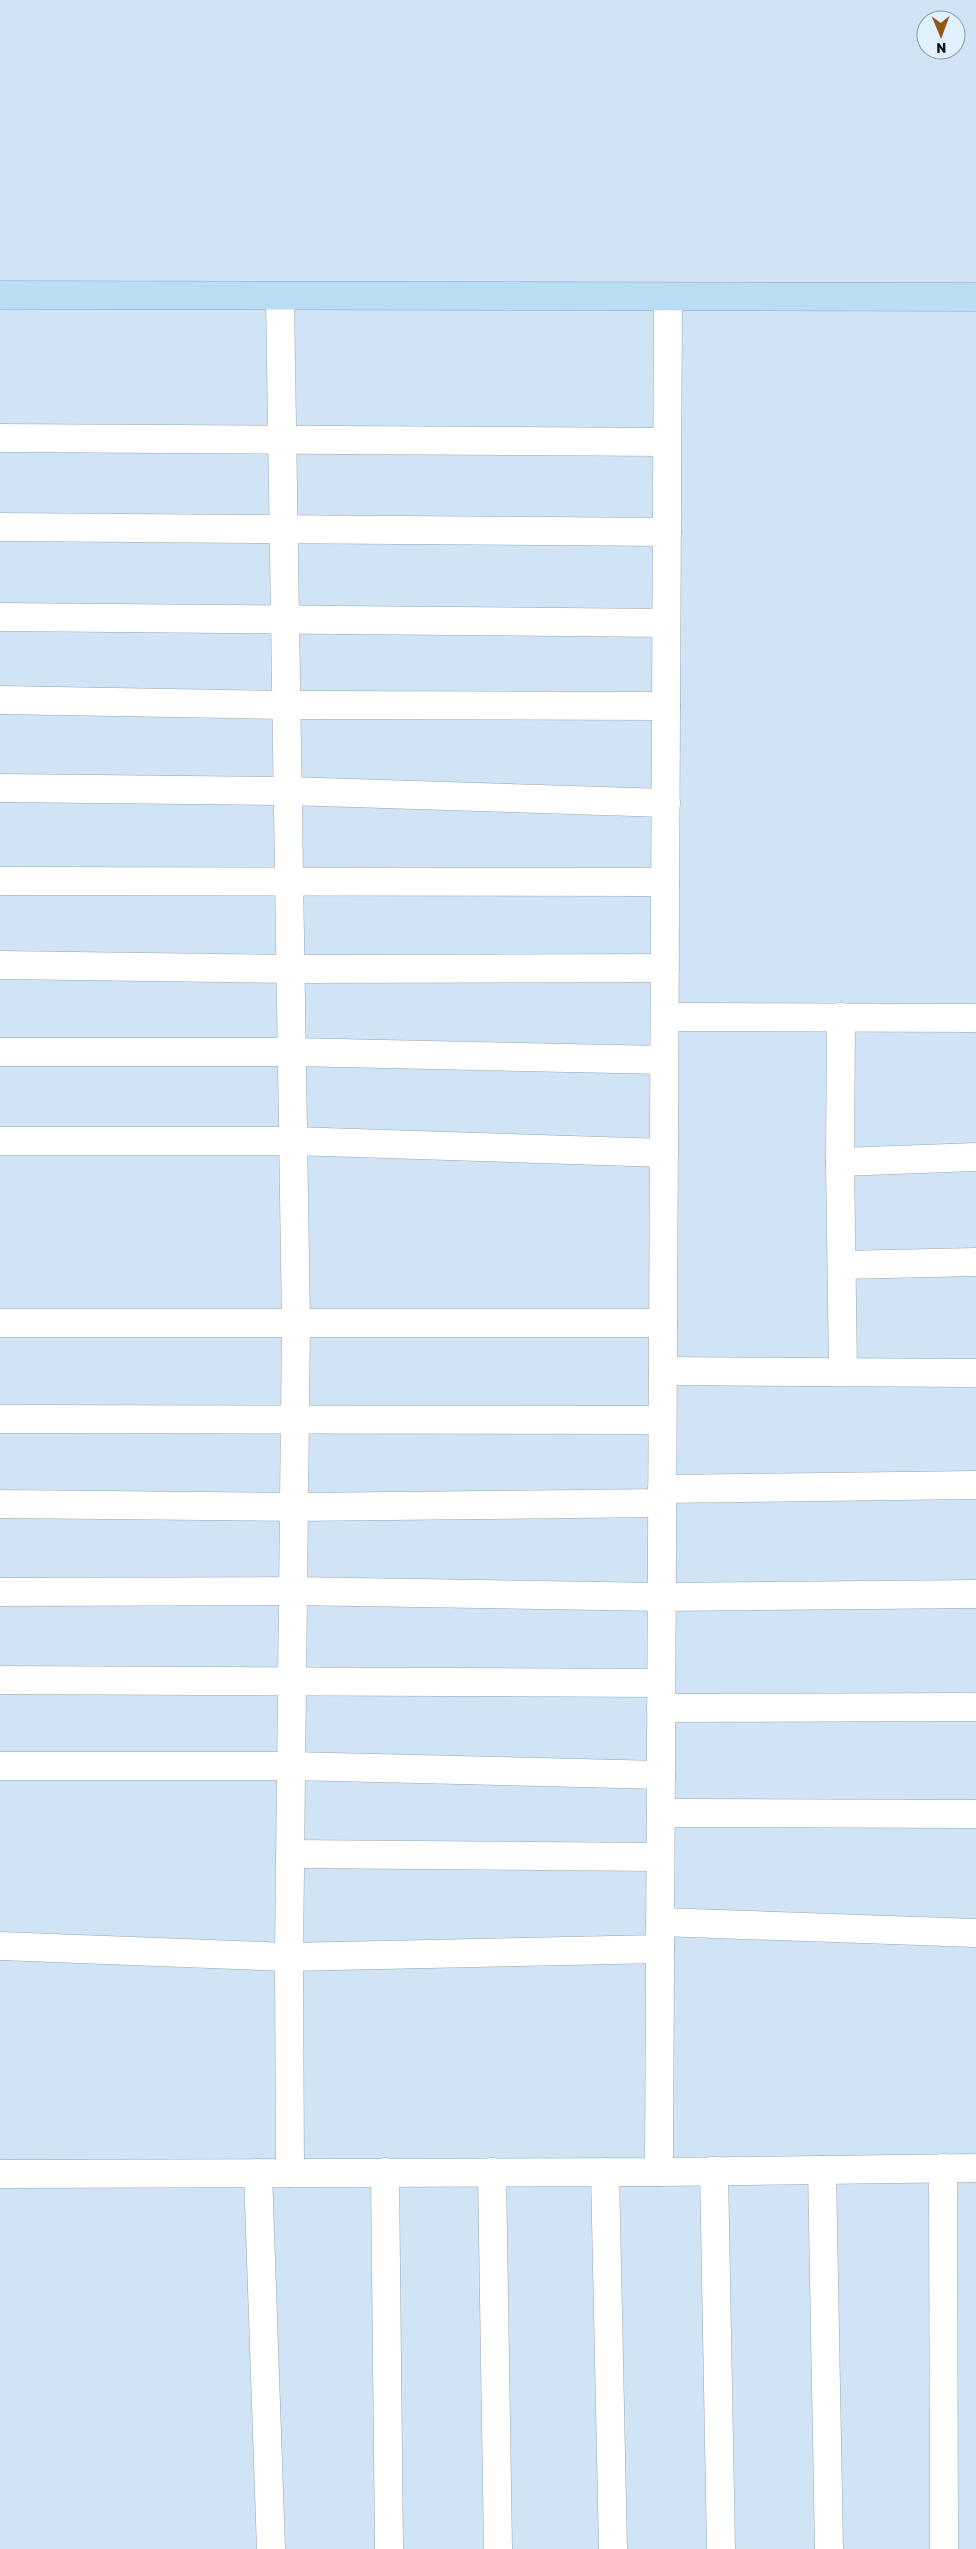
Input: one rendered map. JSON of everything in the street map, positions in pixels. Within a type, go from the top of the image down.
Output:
[{"type":"street","points":[[0,295],[976,297]]},
{"type":"street","points":[[280,297],[296,1323],[289,1956],[290,2173]]},
{"type":"street","points":[[659,2172],[668,297]]},
{"type":"street","points":[[0,438],[667,442]]},
{"type":"street","points":[[0,526],[667,532]]},
{"type":"street","points":[[0,617],[285,618],[666,623]]},
{"type":"street","points":[[0,700],[286,705],[666,706]]},
{"type":"street","points":[[0,788],[288,791],[666,802]]},
{"type":"street","points":[[0,881],[665,882]]},
{"type":"street","points":[[0,965],[290,969],[665,968]]},
{"type":"street","points":[[665,1017],[976,1018]]},
{"type":"street","points":[[842,1017],[840,1162],[844,1371]]},
{"type":"street","points":[[0,1052],[292,1052],[664,1060]]},
{"type":"street","points":[[0,1141],[293,1141],[664,1152]]},
{"type":"street","points":[[840,1162],[976,1157]]},
{"type":"street","points":[[842,1265],[976,1262]]},
{"type":"street","points":[[0,1323],[663,1323]]},
{"type":"street","points":[[663,1371],[976,1373]]},
{"type":"street","points":[[0,1419],[662,1420]]},
{"type":"street","points":[[0,1504],[294,1507],[976,1485]]},
{"type":"street","points":[[0,1592],[293,1591],[662,1597],[976,1594]]},
{"type":"street","points":[[0,1680],[292,1681],[976,1707]]},
{"type":"street","points":[[0,1766],[291,1766],[661,1775]]},
{"type":"street","points":[[661,1813],[976,1814]]},
{"type":"street","points":[[290,1854],[660,1857]]},
{"type":"street","points":[[660,1922],[976,1932]]},
{"type":"street","points":[[0,1946],[289,1956],[660,1949]]},
{"type":"street","points":[[943,2168],[944,2549]]},
{"type":"street","points":[[0,2174],[659,2172],[976,2168]]},
{"type":"street","points":[[822,2170],[829,2549]]},
{"type":"street","points":[[714,2171],[721,2549]]},
{"type":"street","points":[[385,2172],[389,2549]]},
{"type":"street","points":[[492,2172],[498,2549]]},
{"type":"street","points":[[605,2172],[613,2549]]},
{"type":"street","points":[[258,2173],[271,2549]]}]
